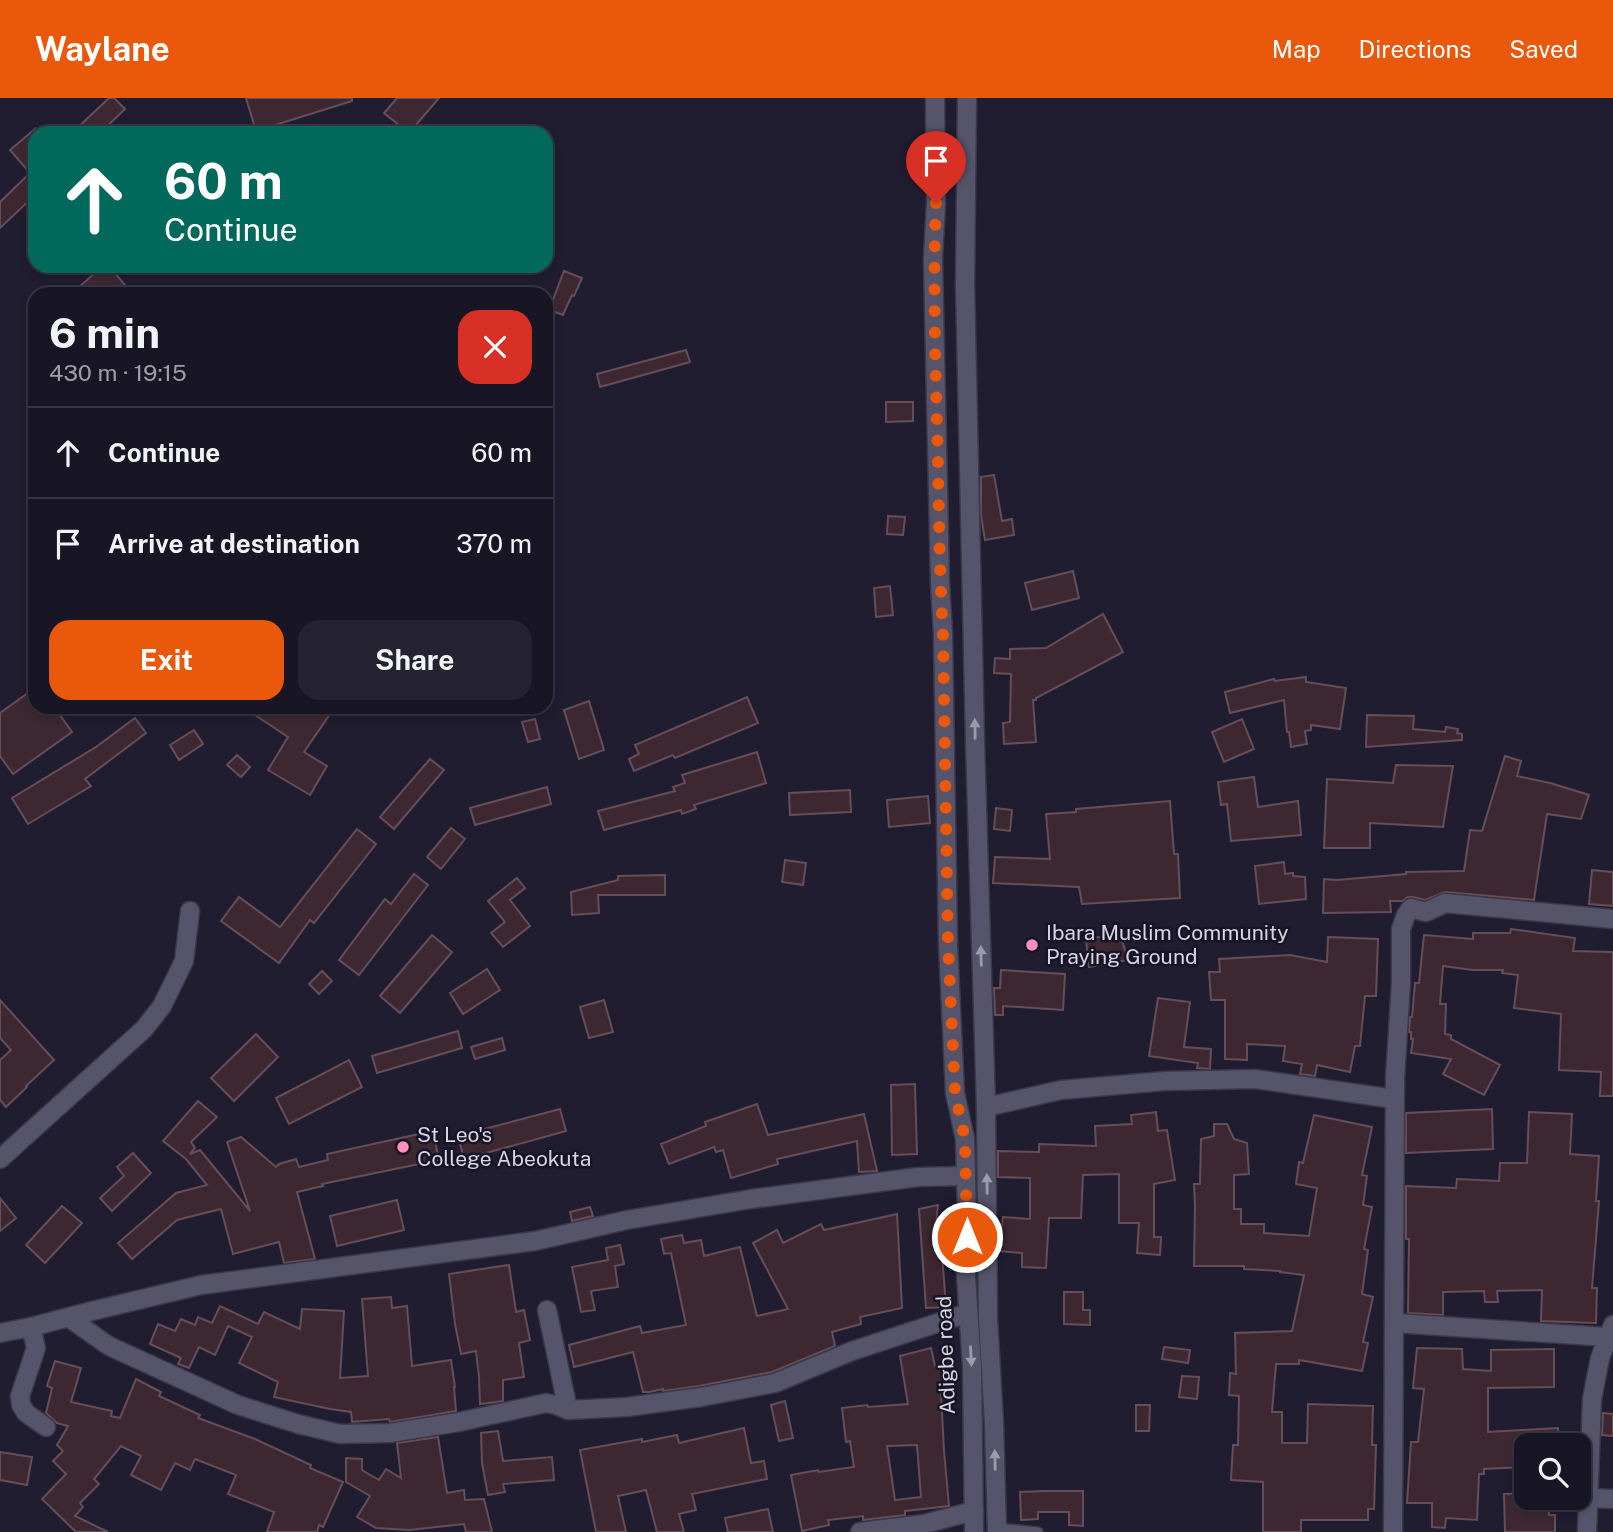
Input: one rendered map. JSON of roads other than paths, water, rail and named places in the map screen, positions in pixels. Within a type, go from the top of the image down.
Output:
[{"type":"street","name":"Adigbe road","points":[[935,98],[936,203],[933,258],[948,944],[955,1093],[965,1139],[966,1276],[972,1366],[974,1532]]},
{"type":"street","points":[[967,98],[965,284],[986,1107],[988,1319],[997,1530]]},
{"type":"street","points":[[1393,1532],[1394,1099],[1401,983],[1401,929],[1406,915],[1411,908],[1426,912],[1444,903],[1613,919]]},
{"type":"street","points":[[0,1159],[144,1029],[162,1006],[184,961],[190,911]]},
{"type":"street","points":[[986,1107],[1060,1090],[1165,1081],[1255,1079],[1394,1099]]},
{"type":"street","points":[[0,1333],[201,1285],[535,1241],[627,1220],[751,1199],[918,1177],[966,1176]]},
{"type":"street","points":[[547,1310],[568,1410]]},
{"type":"street","points":[[69,1318],[108,1346],[238,1405],[340,1434],[390,1433],[448,1424],[545,1403],[568,1410],[627,1406],[701,1397],[775,1383],[852,1351],[968,1313]]},
{"type":"street","points":[[1394,1324],[1610,1331],[1600,1358],[1592,1399],[1591,1433]]},
{"type":"street","points":[[31,1327],[36,1348],[20,1396],[21,1405],[26,1413],[46,1427]]},
{"type":"street","points":[[1591,1498],[1613,1499]]},
{"type":"street","points":[[1587,1532],[1588,1510]]},
{"type":"street","points":[[860,1532],[924,1524],[974,1511]]},
{"type":"lane","points":[[997,1530],[1038,1532]]},
{"type":"place","name":"Ibara Muslim Community Praying Ground","points":[[1032,945]]},
{"type":"place","name":"St Leo's College Abeokuta","points":[[403,1147]]}]
